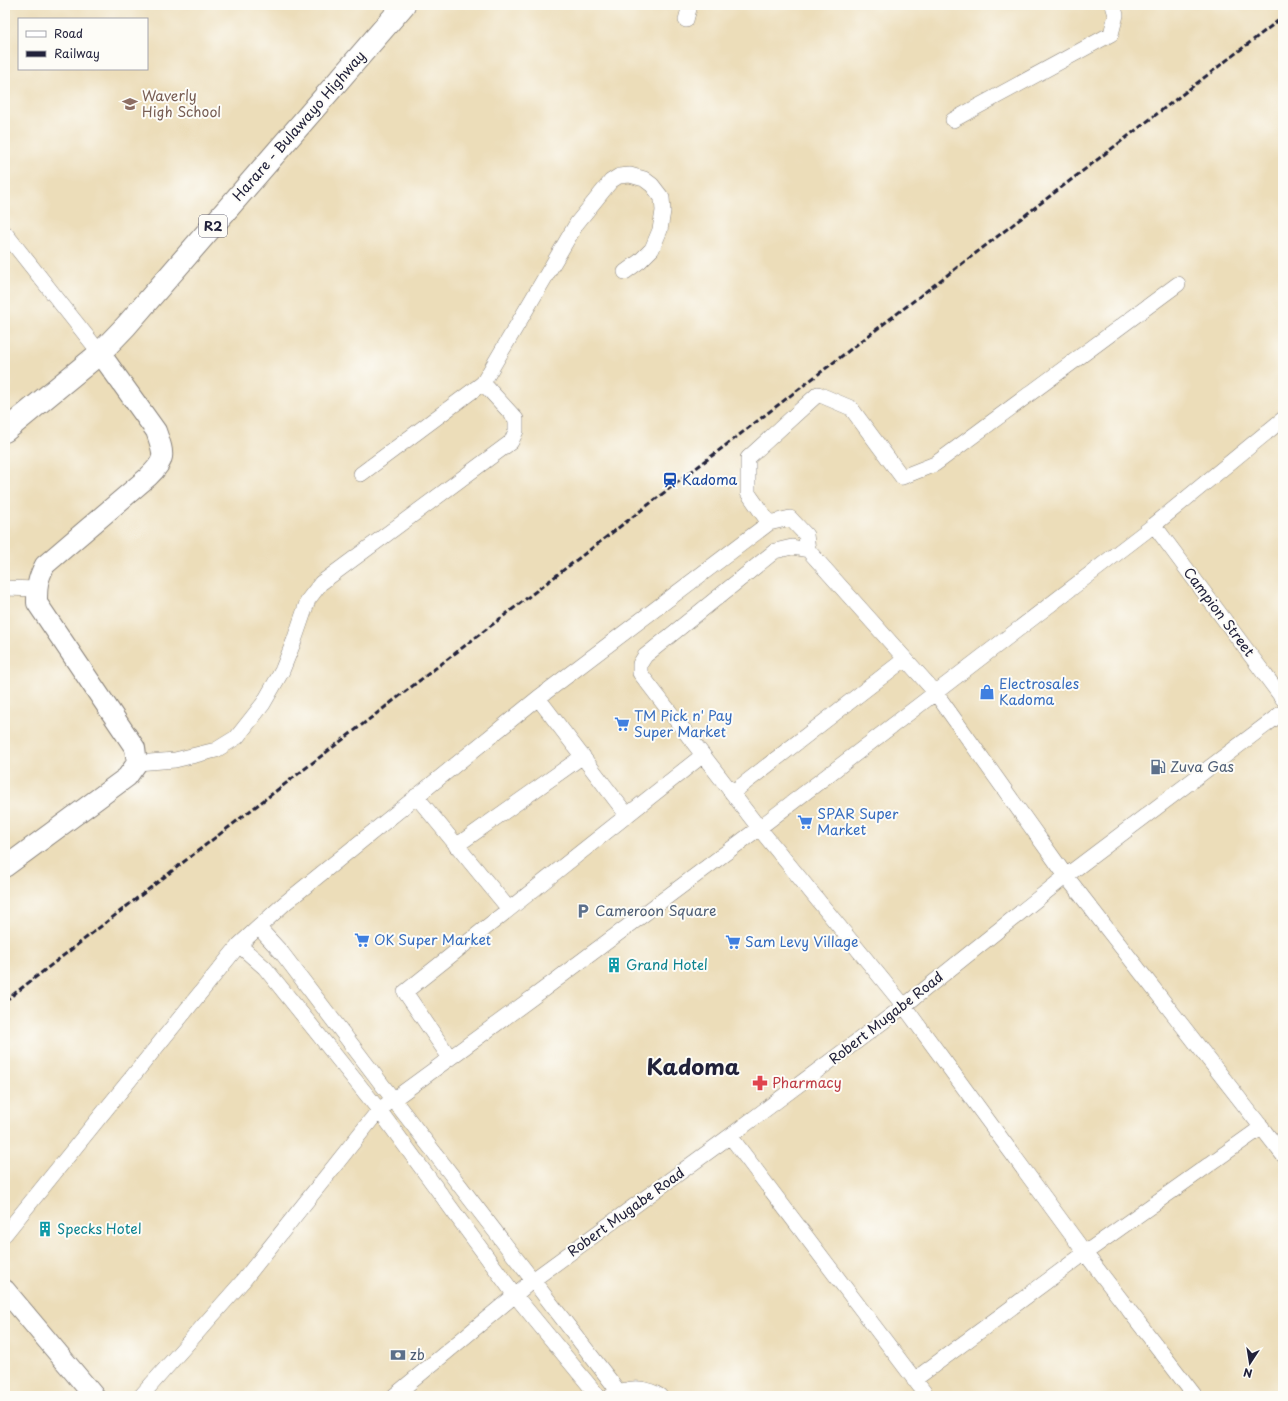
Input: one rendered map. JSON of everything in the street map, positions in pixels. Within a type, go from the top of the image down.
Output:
[{"type":"highway","name":"Harare - Bulawayo Highway","points":[[5,431],[100,353],[141,309],[404,5]]},
{"type":"main road","points":[[5,867],[127,777],[137,763],[135,748],[37,604],[39,576],[45,565],[148,477],[158,467],[163,458],[156,431],[100,353]]},
{"type":"main road","points":[[5,1290],[94,1396]]},
{"type":"street","points":[[686,20],[690,5]]},
{"type":"street","points":[[953,120],[1111,34],[1116,15],[1113,5]]},
{"type":"street","points":[[361,474],[483,383],[577,223],[611,181],[619,176],[630,175],[644,179],[652,185],[662,198],[663,212],[660,230],[652,249],[640,261],[625,272]]},
{"type":"street","points":[[5,233],[100,353]]},
{"type":"street","points":[[769,523],[748,493],[748,458],[818,394],[851,408],[902,477],[935,464],[1178,284]]},
{"type":"street","points":[[137,763],[175,760],[216,750],[237,737],[263,704],[282,671],[308,600],[321,584],[511,442],[516,431],[516,419],[483,383]]},
{"type":"street","points":[[141,1396],[243,1281],[379,1110],[759,828],[1154,525],[1283,419]]},
{"type":"street","points":[[5,1234],[239,945],[259,928],[284,903],[538,698],[769,523],[790,518],[806,535],[808,550],[935,692],[1066,876],[1283,1155]]},
{"type":"street","name":"Campion Street","points":[[1154,525],[1283,699]]},
{"type":"street","points":[[808,550],[792,547],[775,550],[645,656],[640,664],[640,673],[759,828],[904,1006],[1085,1253],[1195,1396]]},
{"type":"street","points":[[5,588],[37,589]]},
{"type":"street","points":[[732,793],[905,659]]},
{"type":"street","points":[[538,698],[628,815]]},
{"type":"street","name":"Robert Mugabe Road","points":[[394,1396],[514,1294],[730,1136],[904,1006],[1066,876],[1283,712]]},
{"type":"street","points":[[450,1058],[405,992],[703,755]]},
{"type":"street","points":[[456,846],[583,756]]},
{"type":"street","points":[[416,796],[509,909]]},
{"type":"street","points":[[259,928],[282,953],[533,1280],[615,1394],[635,1388],[652,1391],[660,1396]]},
{"type":"street","points":[[239,945],[265,968],[379,1110],[514,1294],[598,1396]]},
{"type":"street","points":[[914,1380],[1085,1253],[1262,1127]]},
{"type":"street","points":[[730,1136],[927,1396]]},
{"type":"railway","points":[[5,1001],[190,857],[1283,17]]},
{"type":"place","name":"Waverly High School","points":[[130,104]]},
{"type":"place","name":"Kadoma","points":[[670,480]]},
{"type":"place","name":"Electrosales Kadoma","points":[[987,692]]},
{"type":"place","name":"TM Pick n' Pay Super Market","points":[[622,724]]},
{"type":"place","name":"Zuva Gas","points":[[1158,767]]},
{"type":"place","name":"SPAR Super Market","points":[[805,822]]},
{"type":"place","name":"Cameroon Square","points":[[583,911]]},
{"type":"place","name":"OK Super Market","points":[[362,940]]},
{"type":"place","name":"Sam Levy Village","points":[[733,942]]},
{"type":"place","name":"Grand Hotel","points":[[614,965]]},
{"type":"place","name":"Pharmacy","points":[[760,1083]]},
{"type":"place","name":"Specks Hotel","points":[[45,1229]]},
{"type":"place","name":"zb","points":[[398,1355]]},
{"type":"district","name":"Kadoma","points":[[693,1067]]}]
